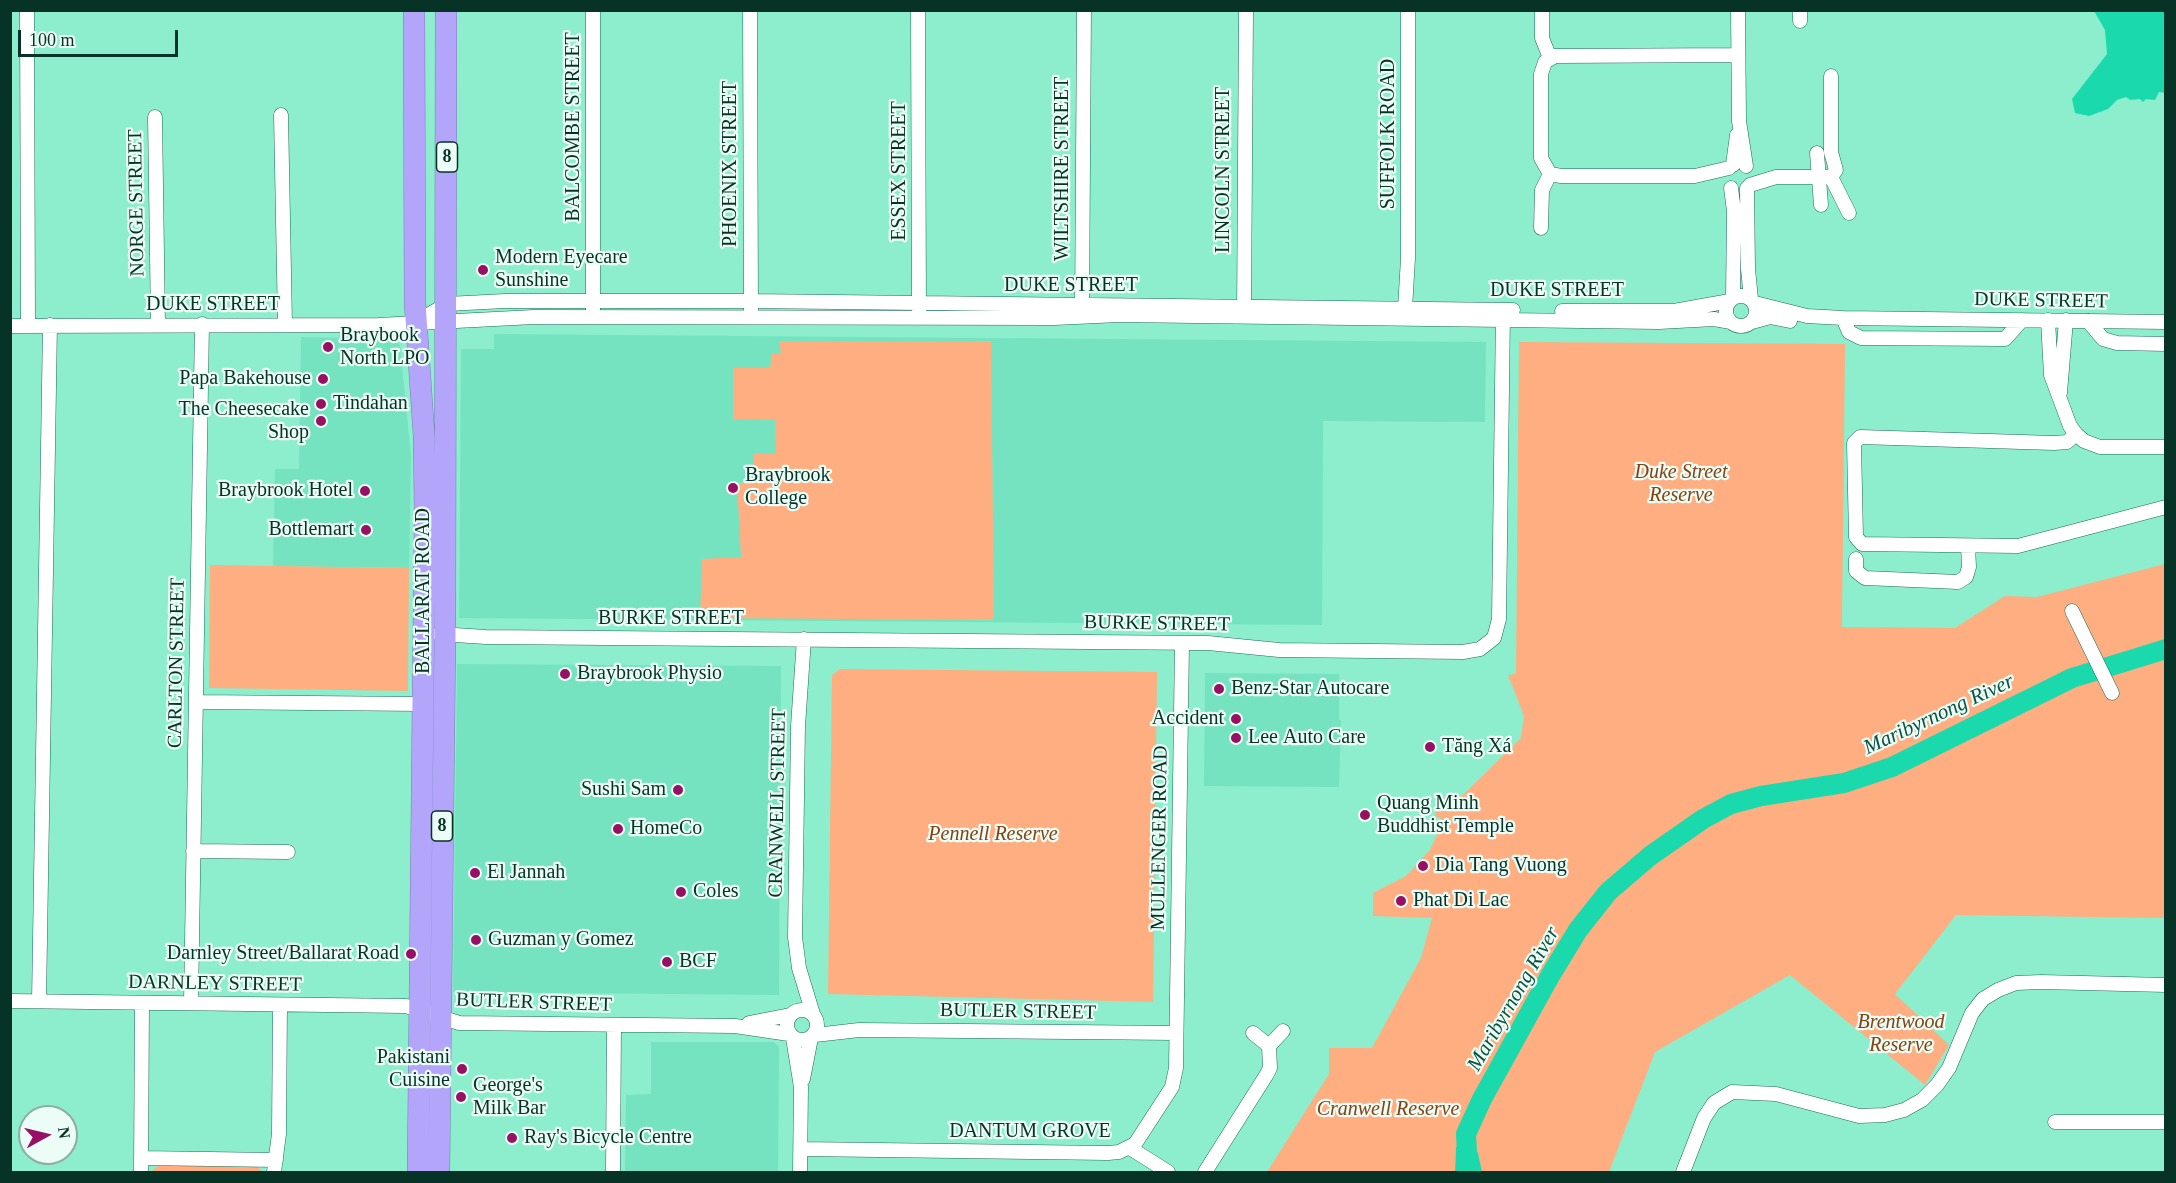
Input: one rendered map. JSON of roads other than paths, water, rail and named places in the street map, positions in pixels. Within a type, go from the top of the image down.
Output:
[{"type":"highway","name":"BALLARAT ROAD","points":[[414,10],[416,322],[435,634],[445,656],[439,1173]]},
{"type":"highway","name":"BALLARAT ROAD","points":[[418,1173],[423,704],[435,634],[447,314],[446,10]]},
{"type":"street","points":[[27,10],[28,325]]},
{"type":"street","name":"BALCOMBE STREET","points":[[593,10],[593,316]]},
{"type":"street","name":"PHOENIX STREET","points":[[750,10],[751,317]]},
{"type":"street","name":"SUFFOLK ROAD","points":[[1408,10],[1408,312]]},
{"type":"street","points":[[1542,10],[1542,38],[1550,58]]},
{"type":"street","points":[[1738,10],[1740,167],[1752,177],[1749,186],[1748,269],[1756,313],[1752,322],[1742,326],[1731,322],[1726,310],[1731,299],[1734,211],[1726,176],[1740,167]]},
{"type":"street","name":"WILTSHIRE STREET","points":[[1082,311],[1083,14]]},
{"type":"street","name":"ESSEX STREET","points":[[920,15],[920,311]]},
{"type":"street","name":"LINCOLN STREET","points":[[1244,15],[1244,312]]},
{"type":"street","points":[[1550,58],[1567,55],[1738,55]]},
{"type":"street","points":[[1550,58],[1541,74],[1541,158],[1550,174],[1561,177],[1695,176],[1740,167],[1776,177],[1824,177],[1836,170],[1831,152],[1831,76]]},
{"type":"street","points":[[281,115],[285,324]]},
{"type":"street","name":"NORGE STREET","points":[[155,117],[158,324]]},
{"type":"street","points":[[1817,153],[1824,177],[1849,213]]},
{"type":"street","points":[[1541,228],[1542,190],[1550,174]]},
{"type":"street","points":[[1695,176],[1739,191],[1776,177]]},
{"type":"street","points":[[1821,205],[1824,177]]},
{"type":"street","points":[[1731,299],[1743,296],[1753,301]]},
{"type":"street","name":"DUKE STREET","points":[[1503,315],[1674,311],[1731,299]]},
{"type":"street","name":"DUKE STREET","points":[[10,326],[378,325],[416,322],[505,301],[750,301],[920,311]]},
{"type":"street","name":"DUKE STREET","points":[[1753,301],[1807,316],[1843,318],[2166,322]]},
{"type":"street","name":"DUKE STREET","points":[[416,322],[447,314],[501,318],[751,317],[920,311],[1408,312],[1669,322],[1714,319],[1731,322]]},
{"type":"street","name":"BURKE STREET","points":[[435,634],[486,637],[1182,643],[1279,650],[1463,652],[1480,649],[1491,642],[1497,633],[1499,619],[1503,315]]},
{"type":"street","name":"DUKE STREET","points":[[1752,322],[1770,317],[1800,322],[1843,318]]},
{"type":"street","points":[[1843,318],[1849,332],[1861,338],[2005,339],[2022,320]]},
{"type":"street","points":[[2048,320],[2051,375],[2070,426],[2076,434],[2084,441],[2100,447],[2166,447]]},
{"type":"street","points":[[2060,396],[2066,320]]},
{"type":"street","points":[[2088,321],[2103,339],[2117,343],[2166,344]]},
{"type":"street","name":"CARLTON STREET","points":[[191,1004],[202,324]]},
{"type":"street","points":[[39,1001],[50,325]]},
{"type":"street","points":[[2076,434],[2067,442],[2054,443],[1865,435],[1854,442],[1854,529],[1862,544],[2018,546],[2166,507]]},
{"type":"street","points":[[1856,559],[1856,571],[1865,578],[1958,582],[1966,577],[1968,546]]},
{"type":"street","points":[[2072,611],[2112,693]]},
{"type":"street","name":"BURKE STREET","points":[[445,656],[465,642],[486,637]]},
{"type":"street","name":"CRANWELL STREET","points":[[804,639],[798,726],[795,937],[799,968],[814,1016]]},
{"type":"street","name":"MULLENGER ROAD","points":[[1176,1034],[1182,643]]},
{"type":"street","points":[[196,702],[423,704]]},
{"type":"street","points":[[193,851],[288,852]]},
{"type":"street","name":"CRANWELL STREET","points":[[792,1014],[799,968]]},
{"type":"street","points":[[1683,1173],[1704,1118],[1714,1103],[1732,1092],[1776,1094],[1859,1116],[1885,1115],[1904,1110],[1922,1100],[1937,1085],[1949,1068],[1972,1013],[1983,999],[1998,990],[2016,983],[2041,982],[2166,985]]},
{"type":"street","name":"DARNLEY STREET","points":[[10,1001],[406,1006],[440,1019]]},
{"type":"street","points":[[141,1173],[142,1003]]},
{"type":"street","points":[[141,1158],[275,1166],[279,1134],[280,1005]]},
{"type":"street","points":[[801,1086],[813,1037],[818,1026],[814,1016],[805,1010],[792,1014],[787,1025],[801,1086],[801,1173]]},
{"type":"street","name":"BUTLER STREET","points":[[735,1026],[792,1014]]},
{"type":"street","name":"BUTLER STREET","points":[[814,1016],[859,1030]]},
{"type":"street","name":"BUTLER STREET","points":[[440,1019],[459,1023],[735,1026],[791,1036]]},
{"type":"street","points":[[613,1173],[614,1025]]},
{"type":"street","name":"BUTLER STREET","points":[[813,1037],[859,1030],[1176,1034]]},
{"type":"street","points":[[1205,1173],[1267,1074],[1270,1068],[1269,1046],[1283,1031]]},
{"type":"street","points":[[1252,1033],[1269,1046]]},
{"type":"street","name":"DANTUM GROVE","points":[[801,1149],[1108,1153],[1130,1148],[1172,1087],[1175,1076],[1176,1034]]},
{"type":"street","points":[[791,1036],[802,1041],[813,1037]]},
{"type":"street","points":[[2055,1122],[2166,1122]]},
{"type":"street","points":[[1130,1148],[1168,1173]]},
{"type":"waterway","name":"Maribyrnong River","points":[[1468,1172],[1466,1134],[1482,1099],[1550,976],[1578,930],[1608,892],[1650,856],[1703,819],[1731,804],[1761,796],[1844,783],[1892,767],[2072,678],[2166,649]]},
{"type":"place","name":"Modern Eyecare Sunshine","points":[[483,270]]},
{"type":"place","name":"Braybook North LPO","points":[[328,347]]},
{"type":"place","name":"Papa Bakehouse","points":[[323,379]]},
{"type":"place","name":"Tindahan","points":[[321,404]]},
{"type":"place","name":"The Cheesecake Shop","points":[[321,421]]},
{"type":"place","name":"Braybrook College","points":[[733,488]]},
{"type":"place","name":"Braybrook Hotel","points":[[365,491]]},
{"type":"place","name":"Bottlemart","points":[[366,530]]},
{"type":"place","name":"Braybrook Physio","points":[[565,674]]},
{"type":"place","name":"Benz-Star Autocare","points":[[1219,689]]},
{"type":"place","name":"Accident","points":[[1236,719]]},
{"type":"place","name":"Lee Auto Care","points":[[1236,738]]},
{"type":"place","name":"Tăng Xá","points":[[1430,747]]},
{"type":"place","name":"Sushi Sam","points":[[678,790]]},
{"type":"place","name":"Quang Minh Buddhist Temple","points":[[1365,815]]},
{"type":"place","name":"HomeCo","points":[[618,829]]},
{"type":"place","name":"Dia Tang Vuong","points":[[1423,866]]},
{"type":"place","name":"El Jannah","points":[[475,873]]},
{"type":"place","name":"Coles","points":[[681,892]]},
{"type":"place","name":"Phat Di Lac","points":[[1401,901]]},
{"type":"place","name":"Guzman y Gomez","points":[[476,940]]},
{"type":"place","name":"Darnley Street/Ballarat Road","points":[[411,954]]},
{"type":"place","name":"BCF","points":[[667,962]]},
{"type":"place","name":"Pakistani Cuisine","points":[[462,1069]]},
{"type":"place","name":"George's Milk Bar","points":[[461,1097]]},
{"type":"place","name":"Ray's Bicycle Centre","points":[[512,1138]]},
{"type":"park label","name":"Duke Street Reserve","points":[[1681,484]]},
{"type":"park label","name":"Pennell Reserve","points":[[993,835]]},
{"type":"park label","name":"Brentwood Reserve","points":[[1901,1034]]},
{"type":"park label","name":"Cranwell Reserve","points":[[1388,1110]]}]
